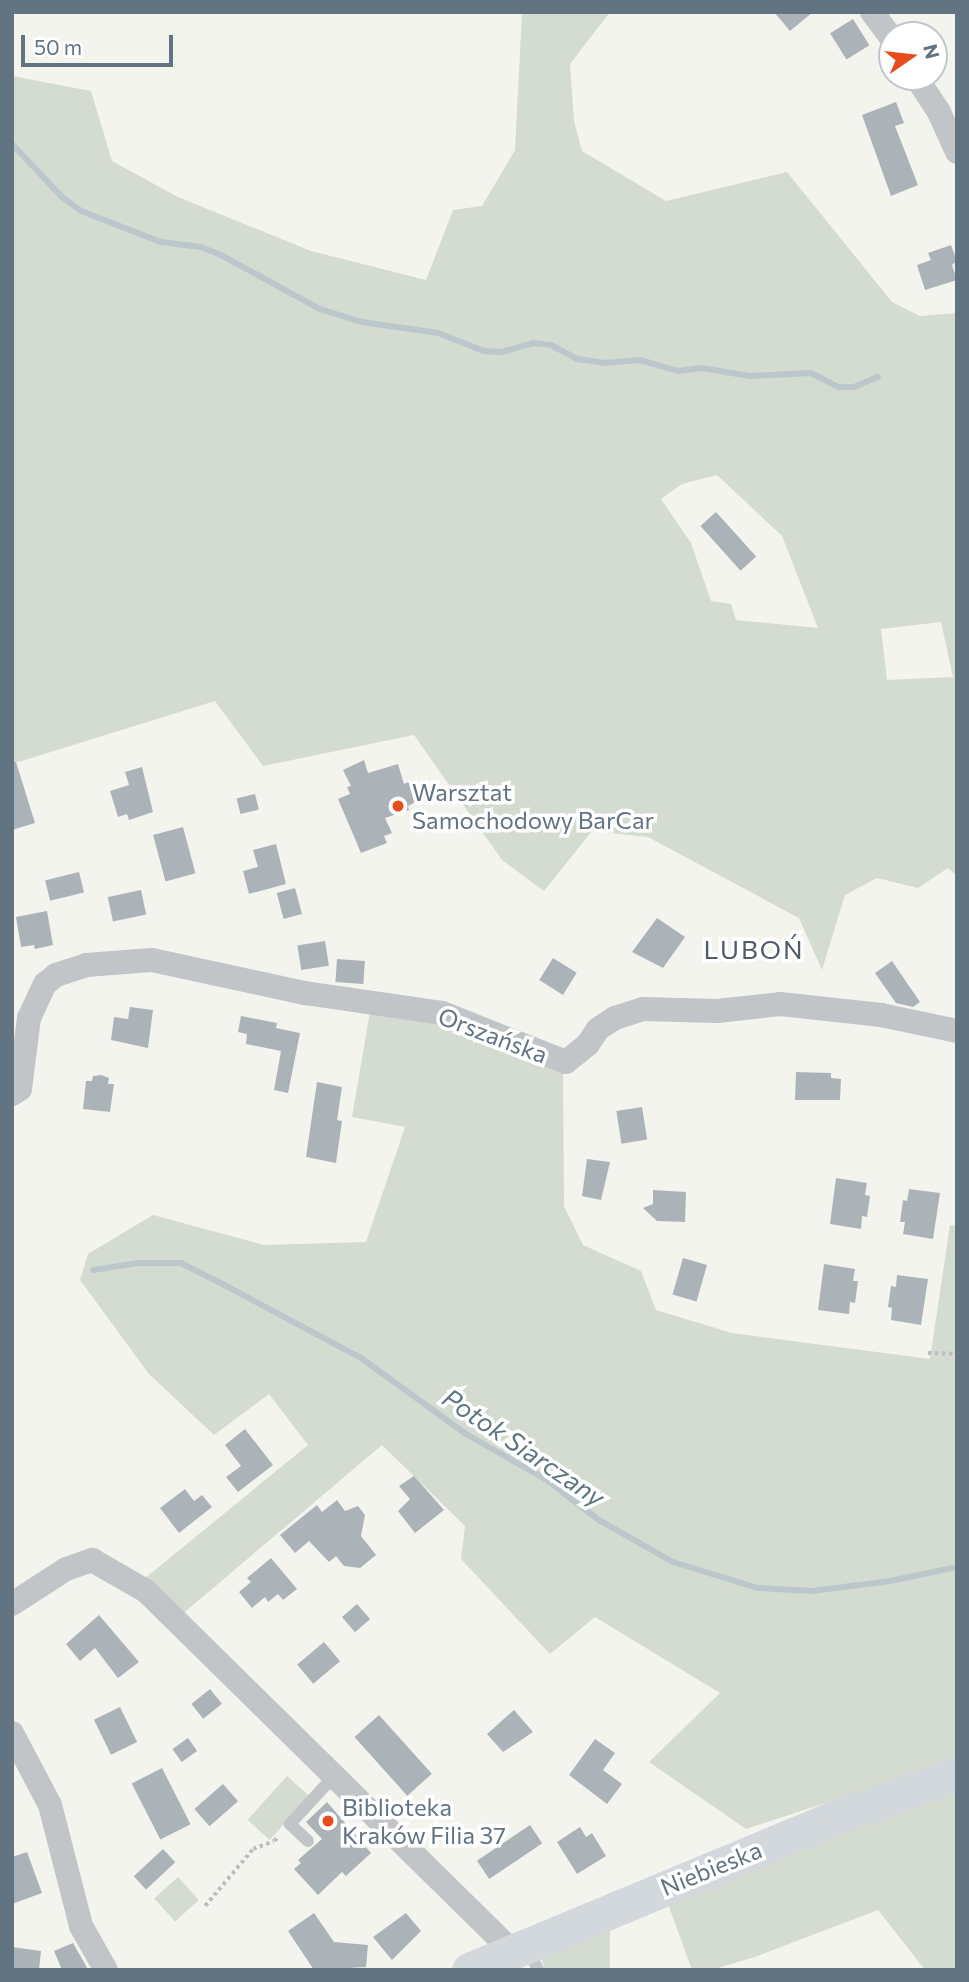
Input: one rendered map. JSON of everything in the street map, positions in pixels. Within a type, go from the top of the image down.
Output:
[{"type":"street","points":[[925,91],[939,112],[957,152]]},
{"type":"street","name":"Orszańska","points":[[12,1094],[20,1088],[29,1018],[45,984],[56,975],[86,965],[152,960],[305,993],[442,1013],[566,1062],[588,1044],[598,1029],[615,1018],[643,1009],[717,1011],[780,1004],[881,1015],[957,1031]]},
{"type":"street","points":[[12,1604],[66,1569],[92,1560],[146,1591],[334,1776],[524,1955]]},
{"type":"street","points":[[12,1733],[50,1805],[81,1926],[106,1970]]},
{"type":"street","name":"Niebieska","points":[[469,1970],[524,1955],[842,1815],[957,1774]]},
{"type":"lane","points":[[308,1841],[290,1824],[334,1776]]},
{"type":"path","points":[[928,1353],[957,1354]]},
{"type":"path","points":[[205,1906],[253,1849],[274,1841]]},
{"type":"shaded area","points":[[522,12],[610,12],[570,64],[574,121],[582,151],[666,201],[787,172],[892,302],[920,316],[957,313],[957,876],[948,868],[918,888],[877,878],[845,895],[822,970],[799,918],[648,837],[592,831],[544,891],[502,860],[414,735],[263,766],[215,701],[12,764],[12,76],[91,91],[112,161],[178,197],[311,251],[426,280],[453,210],[482,206],[515,150]],"holes":[[[717,475],[782,536],[818,628],[736,620],[731,604],[711,601],[691,543],[661,499],[682,484]],[[941,622],[953,677],[887,680],[881,629]]]},
{"type":"shaded area","points":[[371,1006],[448,1025],[563,1071],[564,1206],[583,1245],[641,1271],[656,1310],[732,1333],[930,1359],[950,1225],[957,1226],[957,1760],[746,1829],[649,1762],[720,1693],[595,1617],[550,1654],[461,1559],[465,1526],[382,1445],[180,1616],[144,1579],[308,1445],[269,1394],[214,1435],[149,1374],[80,1280],[88,1254],[153,1215],[264,1245],[366,1242],[405,1127],[352,1117]]},
{"type":"shaded area","points":[[287,1776],[309,1796],[270,1840],[248,1820]]},
{"type":"shaded area","points":[[957,1783],[957,1970],[925,1970],[878,1910],[755,1957],[711,1970],[692,1970],[668,1904]]},
{"type":"shaded area","points":[[178,1877],[199,1900],[175,1921],[154,1898]]},
{"type":"shaded area","points":[[610,1928],[610,1968],[545,1970],[540,1954]]},
{"type":"building","points":[[774,12],[813,12],[790,31]]},
{"type":"building","points":[[853,19],[869,45],[847,60],[830,33]]},
{"type":"building","points":[[896,102],[904,123],[895,126],[918,185],[891,196],[862,115]]},
{"type":"building","points":[[951,245],[957,261],[952,265],[957,280],[925,290],[917,265],[931,260],[928,253]]},
{"type":"building","points":[[716,512],[756,557],[741,571],[700,526]]},
{"type":"building","points":[[364,760],[368,773],[398,764],[404,784],[413,780],[421,799],[408,806],[409,810],[385,818],[392,833],[384,836],[387,843],[361,853],[338,799],[350,794],[347,787],[351,786],[343,770]]},
{"type":"building","points":[[12,762],[16,762],[35,823],[12,830]]},
{"type":"building","points":[[142,767],[153,812],[129,820],[127,814],[118,817],[110,791],[129,785],[125,772]]},
{"type":"building","points":[[255,794],[259,810],[240,814],[237,799]]},
{"type":"building","points":[[183,827],[195,873],[165,881],[153,835]]},
{"type":"building","points":[[276,844],[286,884],[249,894],[243,871],[258,867],[253,850]]},
{"type":"building","points":[[79,872],[84,892],[50,901],[45,880]]},
{"type":"building","points":[[295,888],[302,914],[284,919],[277,893]]},
{"type":"building","points":[[141,890],[146,914],[113,922],[108,897]]},
{"type":"building","points":[[47,911],[53,945],[35,949],[34,945],[21,947],[16,917]]},
{"type":"building","points":[[657,918],[685,937],[663,968],[632,952]]},
{"type":"building","points":[[325,941],[329,966],[301,970],[297,945]]},
{"type":"building","points":[[553,958],[577,973],[563,995],[539,980]]},
{"type":"building","points":[[337,959],[365,961],[363,984],[335,982]]},
{"type":"building","points":[[892,961],[920,1002],[913,1007],[896,1003],[875,973]]},
{"type":"building","points":[[130,1007],[153,1010],[148,1048],[111,1040],[114,1017],[128,1019]]},
{"type":"building","points":[[241,1016],[277,1023],[276,1028],[300,1033],[288,1093],[274,1090],[281,1051],[246,1044],[247,1034],[238,1032]]},
{"type":"building","points":[[796,1072],[831,1073],[831,1078],[841,1079],[840,1100],[795,1100]]},
{"type":"building","points":[[93,1076],[109,1078],[108,1084],[114,1084],[110,1112],[83,1109],[86,1081],[92,1081]]},
{"type":"building","points":[[317,1082],[342,1087],[337,1120],[342,1121],[336,1163],[306,1157]]},
{"type":"building","points":[[642,1107],[647,1140],[621,1144],[616,1111]]},
{"type":"building","points":[[587,1159],[610,1162],[601,1200],[582,1196]]},
{"type":"building","points":[[836,1178],[867,1183],[865,1195],[870,1196],[867,1217],[862,1216],[861,1229],[830,1224]]},
{"type":"building","points":[[909,1189],[940,1193],[933,1239],[903,1234],[905,1222],[900,1222],[903,1200],[907,1201]]},
{"type":"building","points":[[653,1190],[686,1192],[685,1222],[657,1221],[643,1208],[653,1204]]},
{"type":"building","points":[[683,1258],[707,1265],[697,1301],[673,1295]]},
{"type":"building","points":[[824,1264],[855,1269],[853,1281],[858,1281],[855,1303],[850,1302],[849,1314],[818,1310]]},
{"type":"building","points":[[897,1275],[928,1279],[921,1325],[891,1320],[892,1308],[888,1307],[891,1286],[896,1287]]},
{"type":"building","points":[[245,1429],[273,1465],[238,1492],[226,1477],[241,1466],[225,1445]]},
{"type":"building","points":[[414,1476],[444,1510],[415,1533],[398,1511],[410,1499],[399,1486]]},
{"type":"building","points":[[185,1489],[194,1501],[202,1495],[212,1507],[179,1533],[160,1508]]},
{"type":"building","points":[[337,1500],[345,1511],[358,1506],[365,1515],[361,1536],[376,1555],[360,1568],[344,1566],[336,1556],[329,1562],[309,1541],[295,1553],[280,1535],[317,1505],[322,1512]]},
{"type":"building","points":[[271,1558],[297,1589],[283,1600],[278,1594],[268,1602],[265,1597],[252,1608],[239,1592],[251,1582],[247,1578]]},
{"type":"building","points":[[357,1604],[370,1619],[355,1632],[342,1617]]},
{"type":"building","points":[[99,1615],[139,1662],[118,1678],[95,1648],[80,1661],[66,1644]]},
{"type":"building","points":[[324,1642],[340,1661],[313,1684],[297,1664]]},
{"type":"building","points":[[210,1689],[222,1704],[203,1719],[191,1704]]},
{"type":"building","points":[[120,1707],[137,1742],[111,1755],[94,1720]]},
{"type":"building","points":[[514,1710],[533,1732],[503,1752],[487,1734]]},
{"type":"building","points":[[379,1715],[432,1774],[407,1796],[354,1737]]},
{"type":"building","points":[[188,1738],[197,1751],[182,1762],[172,1749]]},
{"type":"building","points":[[595,1739],[615,1753],[603,1770],[622,1784],[607,1804],[569,1775]]},
{"type":"building","points":[[162,1768],[191,1824],[160,1840],[132,1783]]},
{"type":"building","points":[[223,1784],[238,1801],[209,1826],[194,1809]]},
{"type":"building","points":[[327,1802],[371,1853],[346,1876],[342,1872],[318,1895],[294,1869],[301,1863],[298,1860],[322,1839],[306,1822]]},
{"type":"building","points":[[530,1825],[542,1843],[489,1879],[477,1861]]},
{"type":"building","points":[[580,1827],[586,1837],[592,1833],[606,1856],[577,1874],[557,1842]]},
{"type":"building","points":[[163,1849],[175,1862],[146,1889],[134,1876]]},
{"type":"building","points":[[27,1852],[42,1893],[12,1904],[12,1857]]},
{"type":"building","points":[[314,1913],[334,1942],[368,1945],[366,1967],[314,1970],[288,1931]]},
{"type":"building","points":[[406,1913],[421,1931],[392,1960],[373,1937]]},
{"type":"building","points":[[73,1943],[88,1970],[62,1970],[54,1951]]},
{"type":"building","points":[[12,1947],[41,1951],[39,1970],[12,1970]]},
{"type":"waterway","points":[[12,144],[62,197],[81,211],[161,242],[201,247],[223,256],[320,309],[362,322],[438,333],[484,351],[502,352],[533,343],[551,345],[577,359],[605,363],[640,360],[678,371],[701,368],[750,376],[811,373],[839,387],[854,387],[878,377]]},
{"type":"waterway","name":"Potok Siarczany","points":[[93,1270],[139,1263],[181,1263],[213,1279],[361,1358],[466,1434],[547,1480],[599,1520],[673,1562],[758,1588],[812,1591],[890,1581],[957,1567]]},
{"type":"place","name":"Warsztat Samochodowy BarCar","points":[[398,806]]},
{"type":"place","name":"Biblioteka Kraków Filia 37","points":[[328,1821]]},
{"type":"district","name":"LUBOŃ","points":[[754,949]]}]
